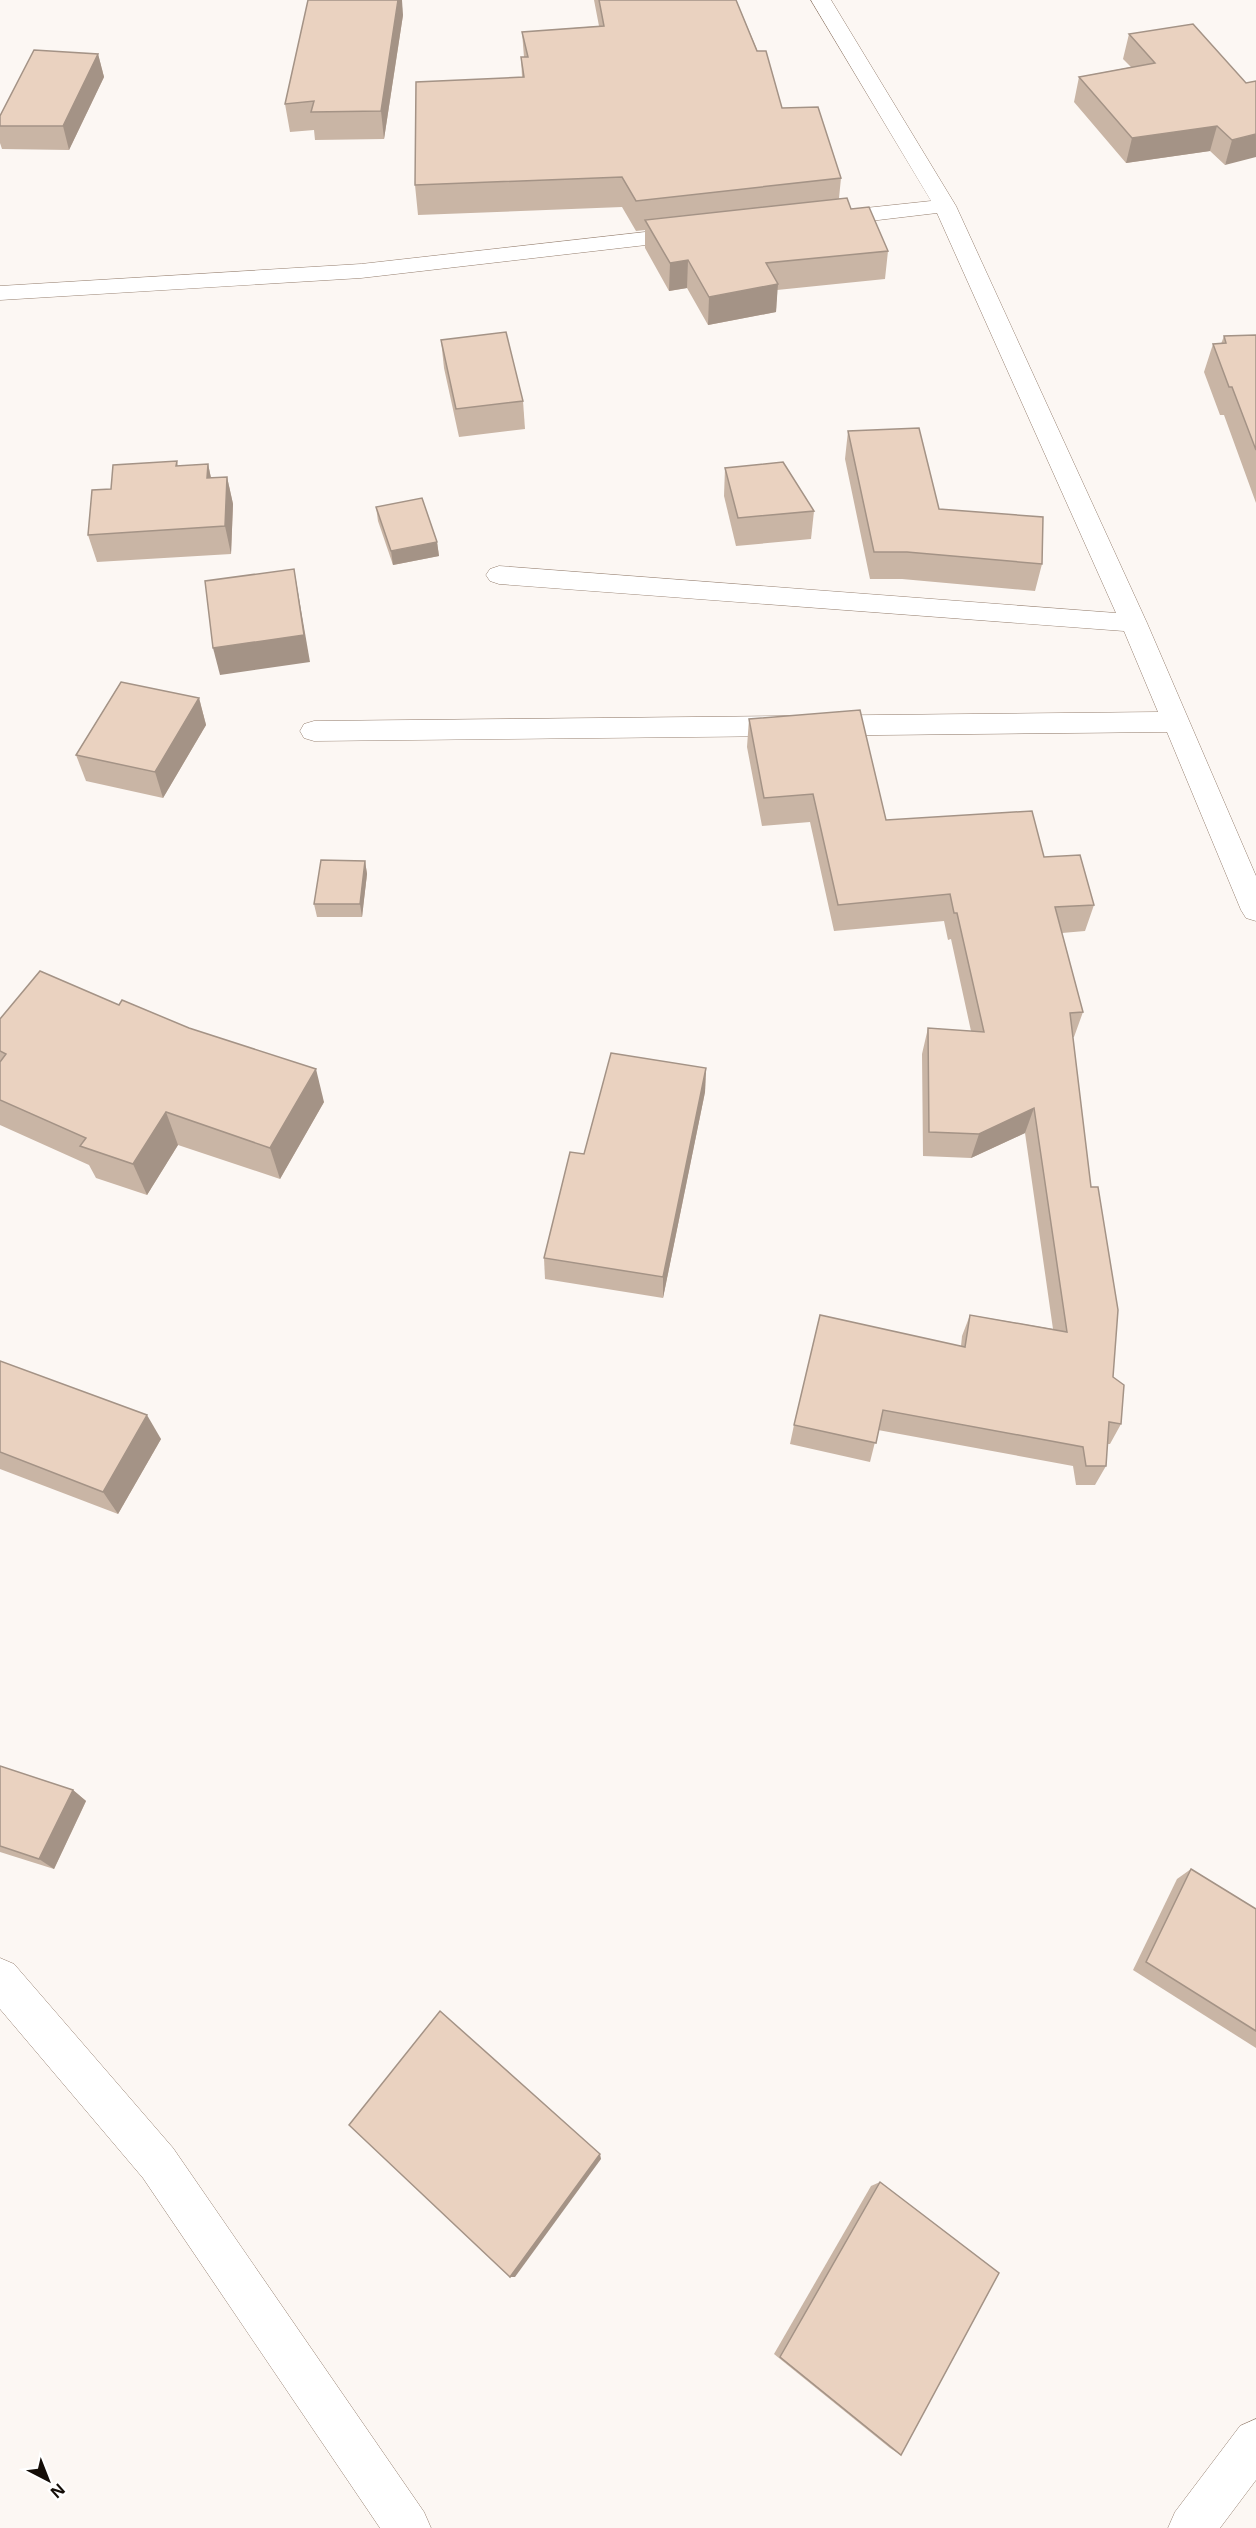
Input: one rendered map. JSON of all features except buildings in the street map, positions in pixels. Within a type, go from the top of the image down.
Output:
[{"type":"street","points":[[821,0],[945,206],[1134,623],[1256,909]]},
{"type":"street","points":[[802,222],[945,206]]},
{"type":"street","points":[[0,293],[361,272],[707,233]]},
{"type":"street","points":[[499,575],[1134,623]]},
{"type":"street","points":[[314,731],[1176,722]]},
{"type":"street","points":[[0,1978],[158,2163],[408,2528]]},
{"type":"street","points":[[1191,2528],[1256,2442]]}]
